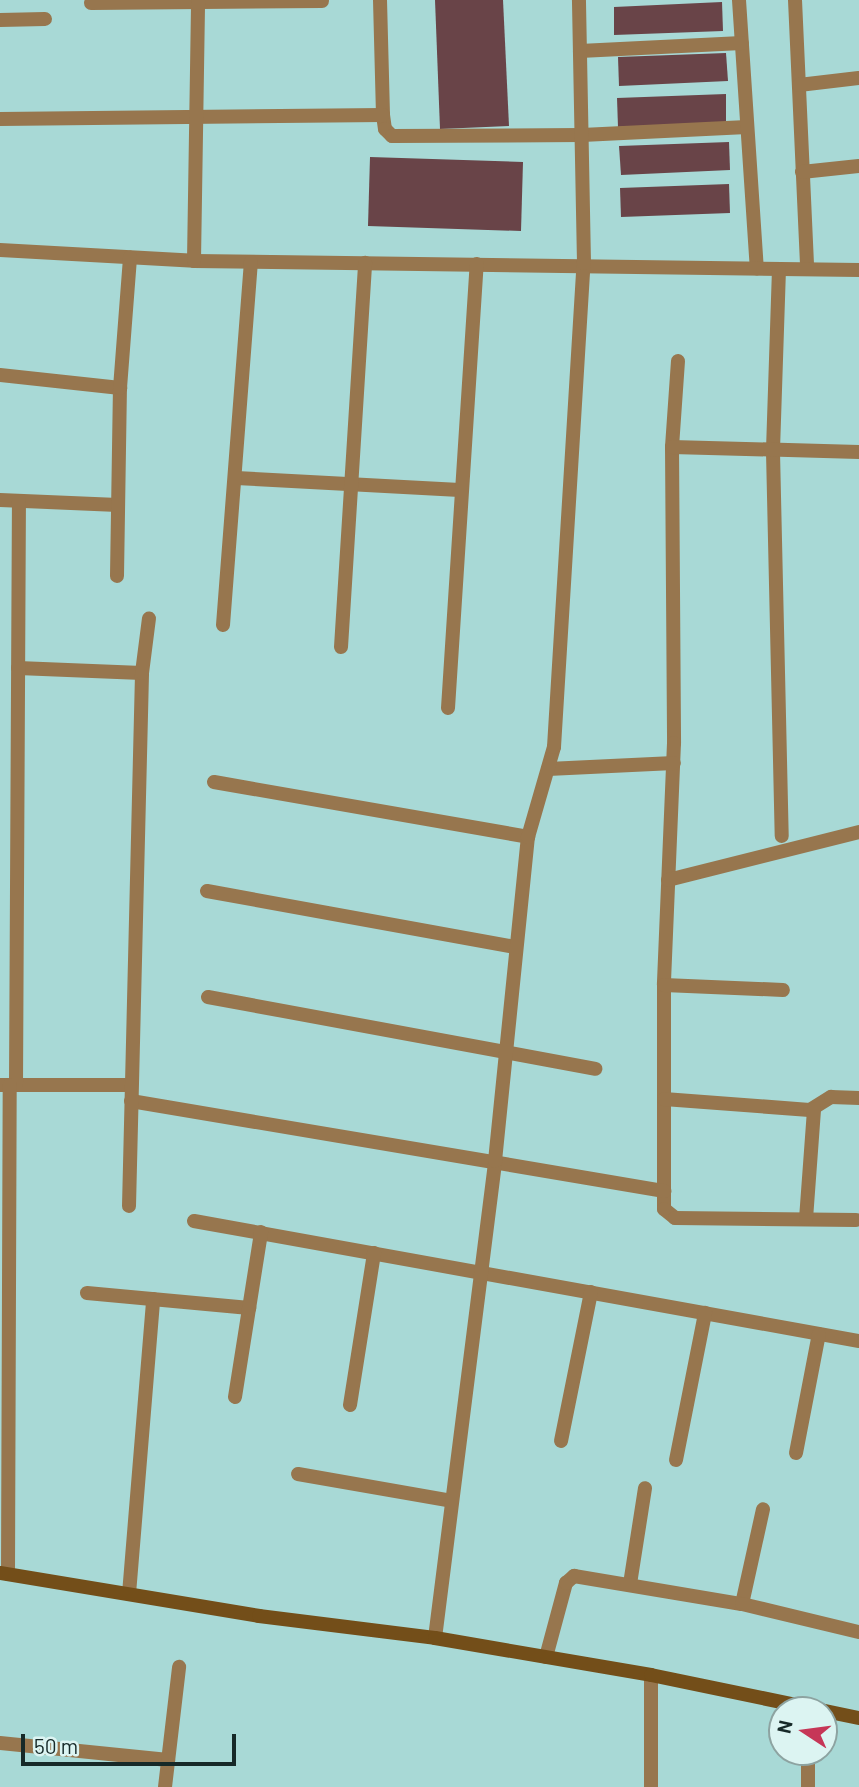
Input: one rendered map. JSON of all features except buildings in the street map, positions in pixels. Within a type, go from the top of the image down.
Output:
[{"type":"street","points":[[194,261],[199,116],[198,0]]},
{"type":"street","points":[[380,0],[383,115],[385,129],[392,136],[582,135],[747,127]]},
{"type":"street","points":[[435,1637],[495,1161],[514,947],[528,837],[554,747],[584,263],[579,0]]},
{"type":"street","points":[[739,0],[757,268]]},
{"type":"street","points":[[795,0],[807,269]]},
{"type":"street","points":[[91,2],[322,1]]},
{"type":"street","points":[[0,20],[45,19]]},
{"type":"street","points":[[580,51],[742,43]]},
{"type":"street","points":[[799,85],[859,78]]},
{"type":"street","points":[[0,119],[383,115]]},
{"type":"street","points":[[802,172],[859,166]]},
{"type":"street","points":[[0,250],[194,261],[584,263],[859,270]]},
{"type":"street","points":[[117,576],[120,388],[130,257]]},
{"type":"street","points":[[223,625],[251,262]]},
{"type":"street","points":[[341,647],[349,482],[365,263]]},
{"type":"street","points":[[448,708],[460,490],[477,264]]},
{"type":"street","points":[[779,269],[773,452],[782,836]]},
{"type":"street","points":[[678,361],[672,447],[674,763],[664,985],[664,1209],[675,1218],[856,1220]]},
{"type":"street","points":[[0,375],[120,388]]},
{"type":"street","points":[[672,447],[859,453]]},
{"type":"street","points":[[236,478],[460,490]]},
{"type":"street","points":[[0,500],[118,505]]},
{"type":"street","points":[[19,501],[19,668],[7,965],[9,1085],[5,1202],[4,1573],[129,1594],[435,1637],[651,1675],[768,1699]]},
{"type":"street","points":[[129,1206],[142,673],[149,618]]},
{"type":"street","points":[[19,668],[142,673]]},
{"type":"street","points":[[548,769],[674,763]]},
{"type":"street","points":[[214,782],[528,837]]},
{"type":"street","points":[[668,880],[859,832]]},
{"type":"street","points":[[207,891],[514,947]]},
{"type":"street","points":[[664,985],[783,990]]},
{"type":"street","points":[[208,997],[595,1069]]},
{"type":"street","points":[[9,1085],[130,1085]]},
{"type":"street","points":[[664,1099],[814,1109],[831,1097],[859,1098]]},
{"type":"street","points":[[131,1101],[664,1191]]},
{"type":"street","points":[[806,1219],[814,1109]]},
{"type":"street","points":[[194,1221],[859,1341]]},
{"type":"street","points":[[235,1397],[261,1233]]},
{"type":"street","points":[[350,1405],[374,1253]]},
{"type":"street","points":[[561,1441],[591,1292]]},
{"type":"street","points":[[87,1293],[249,1307]]},
{"type":"street","points":[[129,1594],[153,1299]]},
{"type":"street","points":[[676,1460],[705,1312]]},
{"type":"street","points":[[796,1452],[819,1334]]},
{"type":"street","points":[[298,1474],[452,1501]]},
{"type":"street","points":[[630,1584],[645,1488]]},
{"type":"street","points":[[742,1604],[763,1509]]},
{"type":"street","points":[[546,1657],[569,1578],[581,1576],[742,1604],[859,1632]]},
{"type":"street","points":[[165,1787],[179,1667]]},
{"type":"street","points":[[651,1675],[651,1787]]},
{"type":"street","points":[[838,1714],[859,1718]]},
{"type":"street","points":[[0,1743],[169,1760]]},
{"type":"street","points":[[808,1766],[808,1787]]}]
